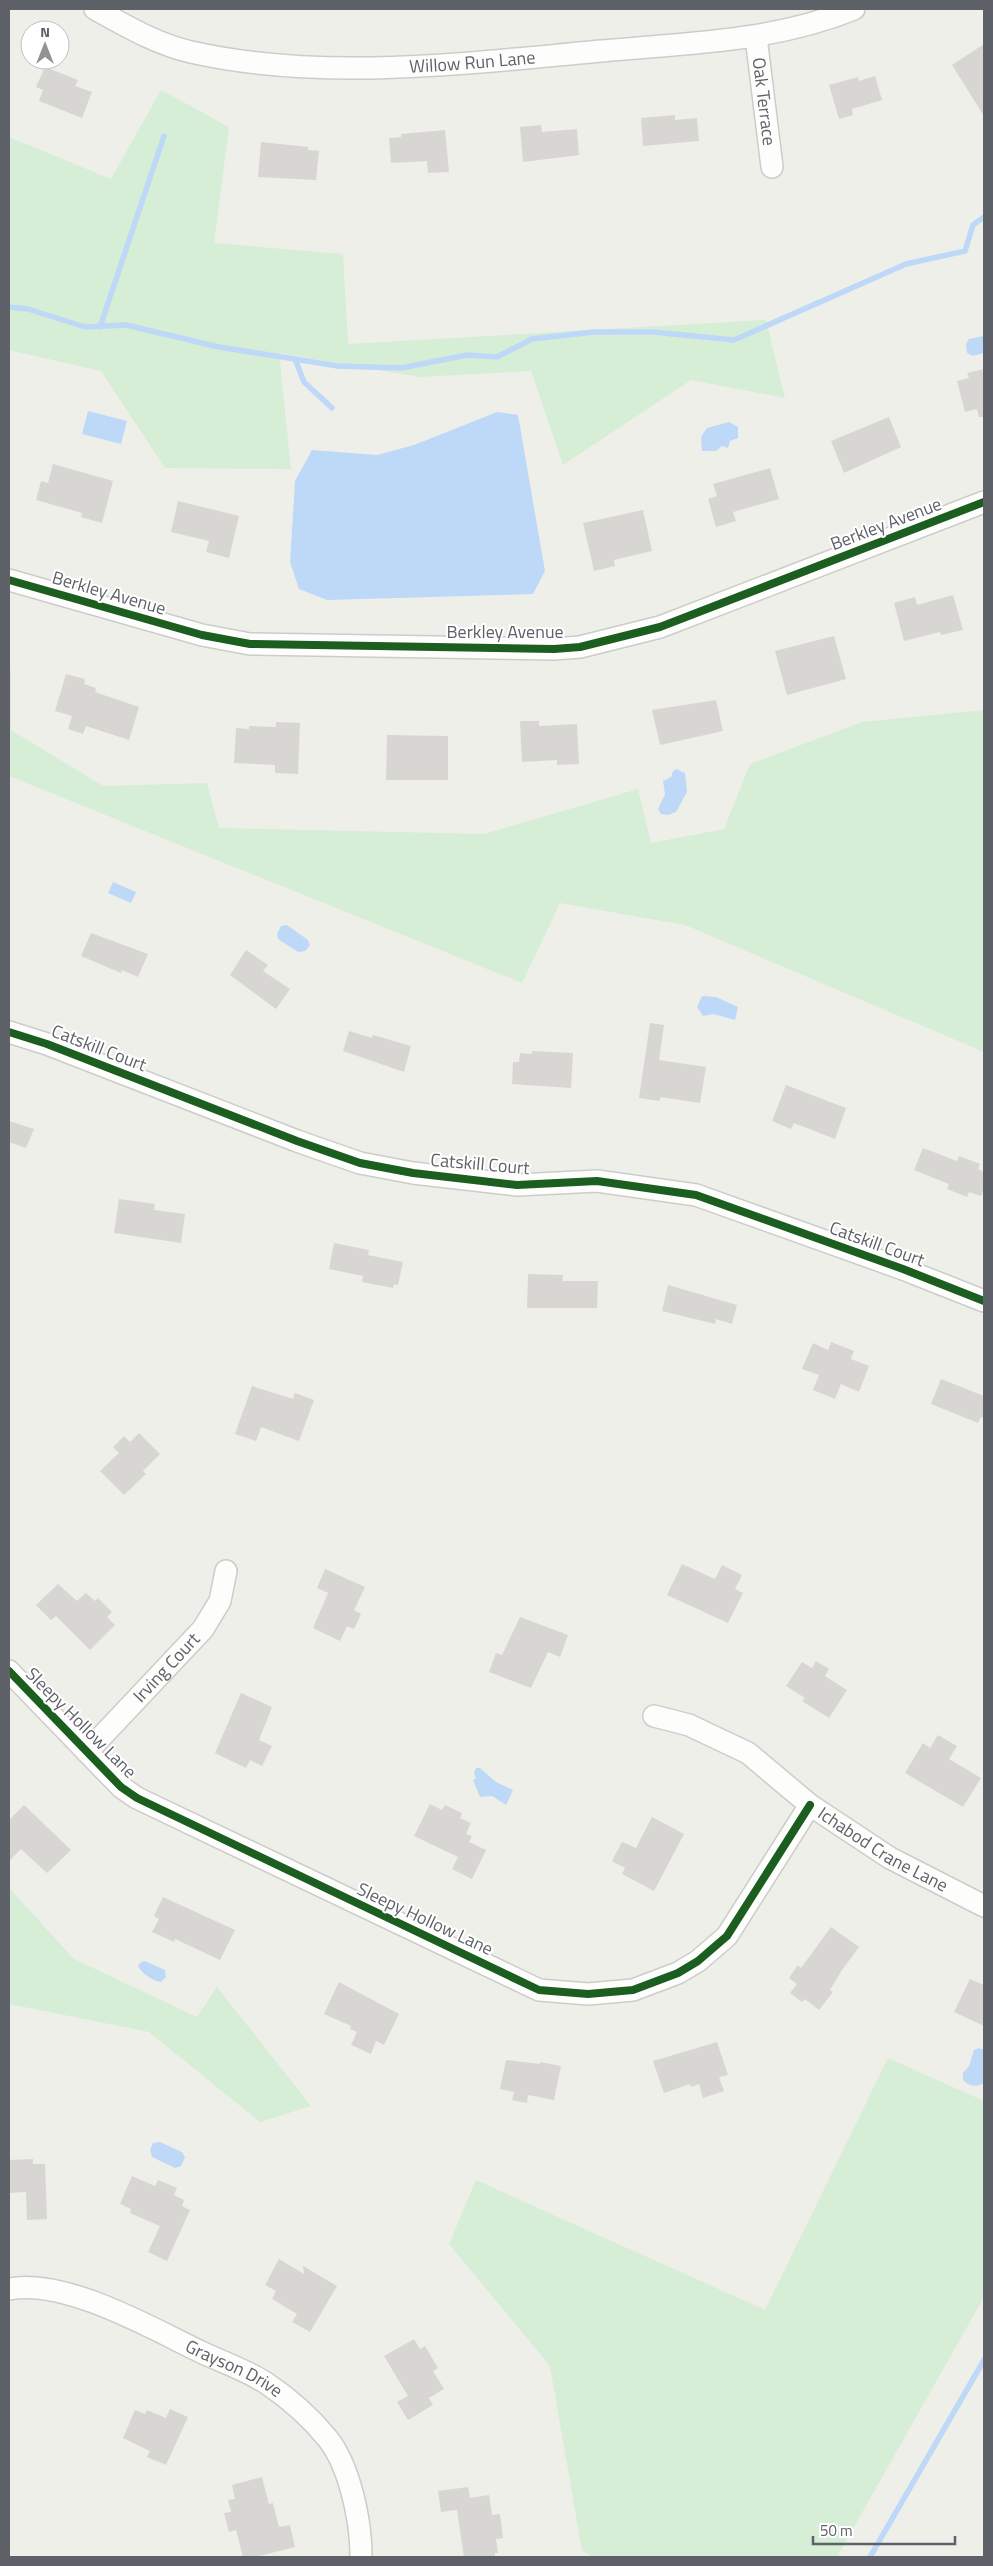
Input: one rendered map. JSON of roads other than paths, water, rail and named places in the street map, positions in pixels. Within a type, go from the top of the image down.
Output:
[{"type":"street","name":"Willow Run Lane","points":[[96,9],[146,38],[190,52],[249,62],[321,69],[522,58],[756,37],[798,29],[854,9]]},
{"type":"street","name":"Oak Terrace","points":[[756,37],[772,166]]},
{"type":"street","name":"Berkley Avenue","points":[[9,580],[202,635],[250,644],[554,649],[580,647],[660,627],[984,502]]},
{"type":"street","name":"Catskill Court","points":[[9,1032],[47,1044],[253,1124],[360,1163],[413,1173],[516,1185],[597,1181],[696,1195],[903,1269],[984,1301]]},
{"type":"street","name":"Irving Court","points":[[87,1752],[203,1629],[220,1602],[226,1571]]},
{"type":"street","name":"Sleepy Hollow Lane","points":[[9,1671],[121,1787],[137,1798],[539,1990],[588,1994],[633,1990],[678,1973],[698,1961],[727,1936],[810,1804]]},
{"type":"street","name":"Ichabod Crane Lane","points":[[654,1716],[690,1725],[748,1753],[810,1804],[890,1858],[984,1906]]},
{"type":"street","name":"Grayson Drive","points":[[9,2290],[36,2288],[94,2301],[265,2382],[298,2409],[328,2439],[344,2464],[361,2536],[361,2557]]},
{"type":"water","points":[[984,336],[984,353],[973,356],[967,353],[966,344],[969,339]]},
{"type":"water","points":[[88,411],[127,421],[121,444],[82,434]]},
{"type":"water","points":[[497,412],[518,415],[545,571],[533,594],[327,600],[299,589],[290,562],[295,481],[312,450],[377,455],[414,445]]},
{"type":"water","points":[[729,422],[738,427],[738,438],[730,441],[728,448],[722,446],[716,451],[702,451],[701,437],[707,428]]},
{"type":"water","points":[[676,769],[685,773],[687,792],[676,812],[668,815],[661,814],[658,809],[665,794],[663,781],[671,777]]},
{"type":"water","points":[[113,882],[136,892],[131,903],[108,893]]},
{"type":"water","points":[[287,925],[308,940],[310,945],[305,951],[298,952],[278,939],[277,934],[281,926]]},
{"type":"water","points":[[702,996],[716,997],[738,1007],[735,1020],[713,1014],[703,1016],[697,1007]]},
{"type":"water","points":[[476,1768],[480,1768],[496,1782],[513,1790],[506,1805],[492,1796],[480,1797],[473,1780],[476,1778],[474,1773]]},
{"type":"water","points":[[145,1961],[165,1970],[166,1977],[161,1982],[145,1974],[140,1969],[138,1966],[141,1962]]},
{"type":"water","points":[[979,2048],[984,2050],[984,2083],[973,2086],[963,2080],[963,2073],[969,2066],[974,2050]]},
{"type":"water","points":[[160,2142],[182,2152],[185,2157],[181,2166],[175,2168],[152,2157],[150,2150],[153,2143]]},
{"type":"waterway","points":[[100,327],[164,136]]},
{"type":"waterway","points":[[9,307],[28,309],[85,327],[126,325],[219,347],[338,366],[401,368],[467,355],[497,357],[532,339],[594,332],[653,332],[734,340],[906,264],[965,251],[973,225],[984,217]]},
{"type":"waterway","points":[[295,359],[304,382],[332,408]]},
{"type":"waterway","points":[[870,2557],[984,2360]]}]
